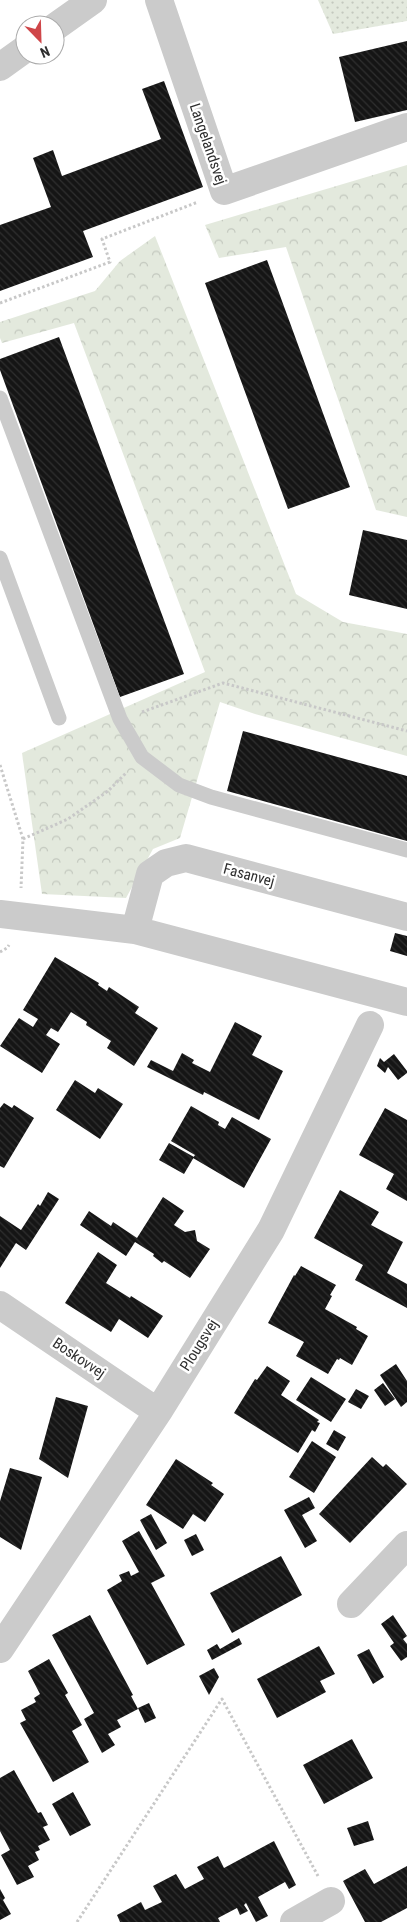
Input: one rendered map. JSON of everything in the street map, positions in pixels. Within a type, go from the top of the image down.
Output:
[{"type":"street","points":[[65,20],[93,0]]},
{"type":"street","name":"Langelandsvej","points":[[159,0],[224,191],[407,127]]},
{"type":"street","points":[[0,66],[15,56]]},
{"type":"street","name":"Fasanvej","points":[[135,930],[150,874],[166,863],[186,858],[407,917]]},
{"type":"street","points":[[10,916],[135,930],[228,953],[407,1002]]},
{"type":"street","name":"Plougsvej","points":[[0,1650],[158,1412],[271,1230],[370,1025]]},
{"type":"street","name":"Boskovvej","points":[[0,1304],[158,1412]]},
{"type":"street","points":[[351,1604],[407,1545]]},
{"type":"street","points":[[294,1922],[331,1902]]},
{"type":"lane","points":[[0,398],[120,719],[142,757],[179,784],[211,796],[407,850]]},
{"type":"lane","points":[[0,558],[59,718]]},
{"type":"path","points":[[0,303],[110,262],[102,239],[175,212],[224,191]]},
{"type":"path","points":[[120,719],[223,683],[407,731]]},
{"type":"path","points":[[23,839],[68,819],[108,791],[142,757]]},
{"type":"path","points":[[0,765],[23,839],[10,916]]},
{"type":"path","points":[[76,1922],[222,1699],[331,1902]]},
{"type":"green space","points":[[318,0],[407,0],[407,21],[333,34]]},
{"type":"green space","points":[[407,165],[407,517],[376,510],[286,247],[219,258],[205,225]]},
{"type":"green space","points":[[155,236],[296,594],[343,622],[407,634],[407,756],[255,714],[220,702],[180,838],[153,849],[126,898],[42,894],[22,753],[205,672],[74,323],[2,343],[0,338],[0,322],[95,291],[120,261]]},
{"type":"building","points":[[407,41],[407,110],[355,122],[339,57]]},
{"type":"building","points":[[164,81],[203,187],[83,231],[93,257],[0,291],[0,225],[51,207],[33,158],[53,150],[62,176],[161,139],[142,89]]},
{"type":"building","points":[[267,260],[350,487],[288,509],[205,283]]},
{"type":"building","points":[[59,337],[184,674],[120,697],[0,370],[0,359]]},
{"type":"building","points":[[363,530],[407,540],[407,609],[349,595]]},
{"type":"building","points":[[243,731],[407,776],[407,841],[227,791]]},
{"type":"building","points":[[395,933],[407,936],[407,956],[390,951]]},
{"type":"building","points":[[55,957],[99,983],[98,985],[107,991],[109,987],[139,1007],[135,1013],[158,1028],[134,1066],[107,1048],[111,1041],[86,1025],[87,1022],[71,1012],[58,1032],[51,1028],[46,1035],[60,1044],[42,1073],[0,1046],[19,1018],[33,1027],[38,1019],[23,1010]]},
{"type":"building","points":[[235,1022],[262,1036],[252,1055],[283,1071],[259,1120],[204,1092],[203,1095],[147,1067],[151,1060],[173,1071],[182,1053],[194,1060],[192,1063],[210,1072]]},
{"type":"building","points":[[394,1054],[407,1071],[398,1080],[388,1067],[385,1073],[377,1066],[380,1058],[384,1062]]},
{"type":"building","points":[[75,1080],[95,1093],[98,1088],[123,1104],[100,1139],[56,1110]]},
{"type":"building","points":[[4,1103],[12,1108],[14,1105],[34,1118],[4,1168],[0,1166],[0,1108]]},
{"type":"building","points":[[191,1106],[219,1122],[218,1125],[225,1129],[232,1117],[271,1139],[244,1188],[193,1158],[195,1155],[171,1141]]},
{"type":"building","points":[[385,1108],[407,1120],[407,1201],[386,1189],[394,1174],[359,1155]]},
{"type":"building","points":[[169,1143],[194,1157],[184,1174],[159,1160]]},
{"type":"building","points":[[340,1190],[379,1212],[371,1225],[403,1242],[387,1273],[407,1284],[407,1308],[355,1280],[363,1265],[314,1238]]},
{"type":"building","points":[[48,1192],[59,1199],[26,1250],[16,1243],[0,1268],[0,1216],[21,1230],[38,1204],[40,1206]]},
{"type":"building","points":[[163,1197],[184,1211],[174,1225],[185,1232],[195,1230],[197,1241],[210,1249],[190,1278],[164,1261],[162,1263],[153,1256],[154,1254],[135,1242],[126,1256],[80,1225],[89,1211],[111,1226],[113,1222],[137,1238]]},
{"type":"building","points":[[98,1252],[117,1265],[106,1283],[163,1316],[148,1338],[119,1319],[111,1332],[65,1303]]},
{"type":"building","points":[[301,1266],[336,1285],[325,1309],[357,1327],[356,1329],[368,1336],[352,1365],[340,1358],[339,1360],[337,1359],[328,1374],[296,1356],[304,1342],[268,1323],[294,1275]]},
{"type":"building","points":[[396,1364],[407,1381],[407,1402],[401,1407],[380,1375]]},
{"type":"building","points":[[267,1366],[290,1381],[281,1395],[319,1420],[317,1422],[320,1423],[315,1432],[312,1430],[298,1453],[234,1413],[255,1379],[257,1380]]},
{"type":"building","points":[[311,1377],[346,1399],[331,1422],[296,1400]]},
{"type":"building","points":[[383,1383],[395,1399],[385,1406],[374,1390]]},
{"type":"building","points":[[356,1389],[369,1396],[361,1409],[348,1402]]},
{"type":"building","points":[[56,1397],[88,1406],[68,1478],[39,1459]]},
{"type":"building","points":[[334,1430],[346,1437],[338,1451],[326,1444]]},
{"type":"building","points":[[312,1441],[336,1457],[314,1493],[289,1477]]},
{"type":"building","points":[[372,1457],[383,1467],[386,1464],[407,1484],[350,1543],[319,1514]]},
{"type":"building","points":[[176,1459],[213,1483],[211,1485],[224,1494],[205,1522],[193,1514],[183,1529],[146,1505]]},
{"type":"building","points":[[10,1468],[42,1477],[21,1550],[0,1537],[0,1501]]},
{"type":"building","points":[[309,1497],[315,1508],[302,1515],[317,1541],[305,1548],[284,1510]]},
{"type":"building","points":[[151,1514],[167,1543],[156,1550],[140,1520]]},
{"type":"building","points":[[139,1531],[165,1576],[151,1583],[185,1645],[147,1665],[107,1590],[122,1581],[119,1575],[129,1571],[131,1576],[139,1572],[122,1541]]},
{"type":"building","points":[[196,1534],[204,1550],[192,1556],[184,1540]]},
{"type":"building","points":[[281,1556],[302,1595],[232,1633],[210,1593]]},
{"type":"building","points":[[90,1615],[133,1695],[131,1696],[138,1709],[117,1720],[121,1727],[108,1734],[115,1745],[102,1753],[84,1719],[94,1713],[52,1635]]},
{"type":"building","points":[[393,1615],[407,1636],[403,1639],[407,1644],[407,1657],[401,1661],[390,1646],[394,1643],[381,1624]]},
{"type":"building","points":[[239,1638],[242,1644],[212,1660],[207,1650],[217,1644],[220,1649]]},
{"type":"building","points":[[319,1646],[335,1674],[320,1681],[326,1692],[277,1718],[257,1679]]},
{"type":"building","points":[[369,1649],[384,1677],[373,1684],[357,1655]]},
{"type":"building","points":[[49,1659],[68,1693],[65,1695],[82,1725],[72,1731],[89,1762],[53,1782],[20,1723],[26,1720],[21,1710],[36,1702],[34,1698],[40,1694],[28,1671]]},
{"type":"building","points":[[214,1668],[219,1677],[209,1695],[199,1676]]},
{"type":"building","points":[[149,1703],[156,1718],[145,1723],[138,1708]]},
{"type":"building","points":[[352,1739],[373,1778],[324,1804],[303,1765]]},
{"type":"building","points":[[14,1770],[38,1813],[41,1812],[48,1825],[43,1827],[50,1840],[38,1846],[40,1850],[35,1852],[39,1860],[28,1866],[34,1877],[17,1885],[1,1855],[10,1850],[0,1831],[0,1778]]},
{"type":"building","points":[[73,1792],[91,1825],[70,1836],[52,1804]]},
{"type":"building","points":[[368,1821],[374,1840],[354,1846],[347,1828]]},
{"type":"building","points":[[274,1841],[296,1885],[289,1889],[285,1882],[258,1897],[268,1916],[256,1922],[246,1903],[244,1905],[248,1911],[240,1915],[237,1908],[218,1918],[220,1922],[120,1922],[117,1915],[141,1902],[145,1910],[162,1902],[153,1886],[176,1874],[185,1889],[204,1879],[197,1867],[218,1856],[224,1868]]},
{"type":"building","points":[[407,1866],[407,1908],[381,1922],[365,1922],[343,1881],[365,1869],[374,1884]]},
{"type":"building","points":[[0,1889],[5,1898],[3,1900],[11,1914],[0,1920]]}]
